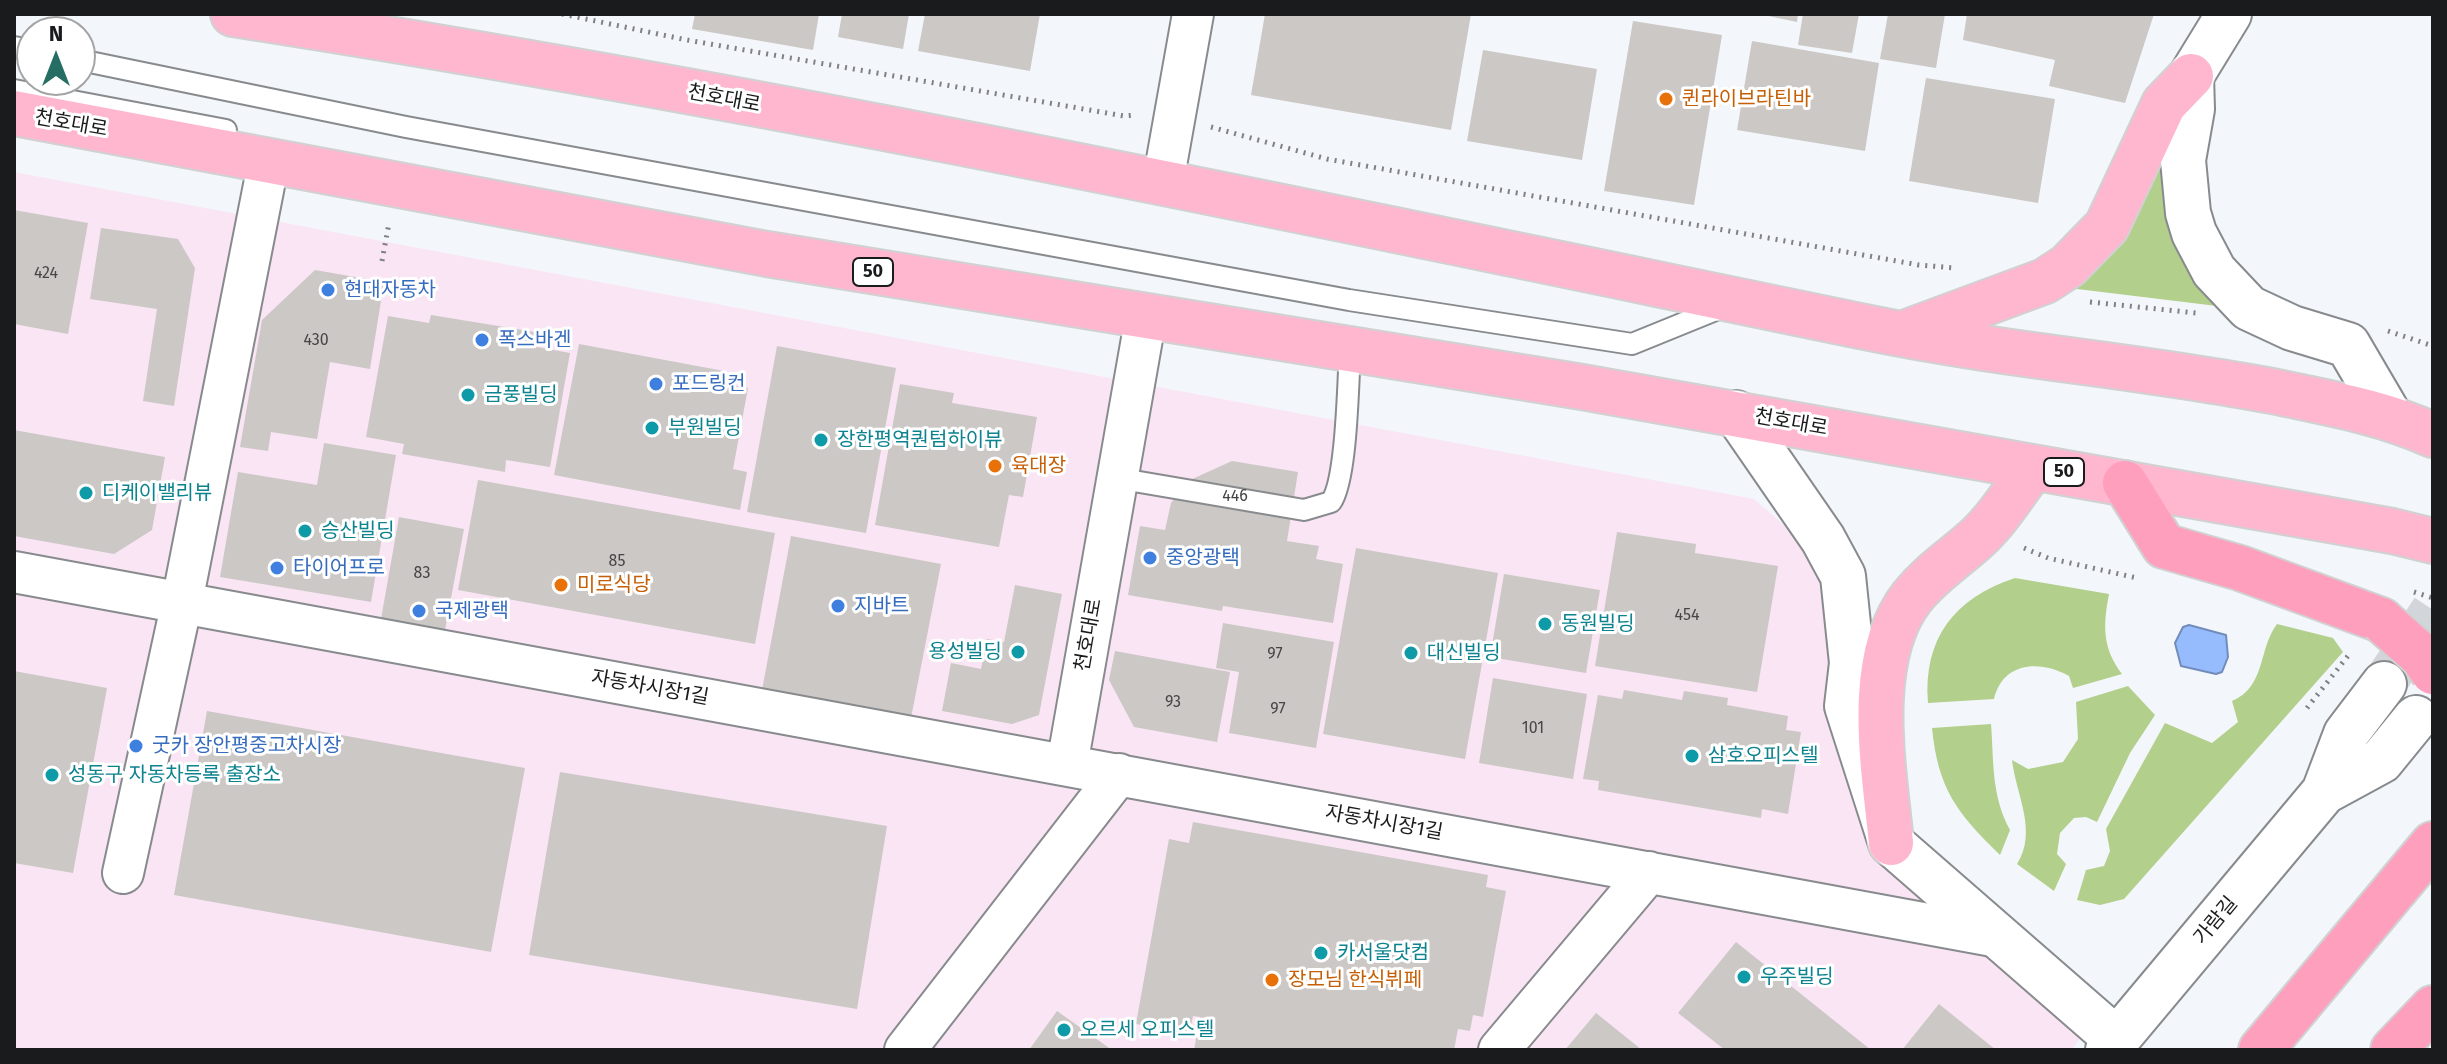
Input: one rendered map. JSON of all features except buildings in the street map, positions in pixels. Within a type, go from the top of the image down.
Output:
[{"type":"highway","points":[[2125,483],[2164,546],[2240,568],[2367,634],[2422,656],[2433,672]]},
{"type":"highway","points":[[2261,1050],[2433,844]]},
{"type":"highway","points":[[2393,1050],[2433,1008]]},
{"type":"main road","name":"천호대로","points":[[233,14],[285,18],[437,45],[1163,182],[1902,334],[2237,384],[2389,415],[2433,435]]},
{"type":"main road","points":[[1902,334],[2045,281],[2068,266],[2107,226],[2164,104],[2191,76]]},
{"type":"main road","name":"천호대로","points":[[14,113],[257,147],[767,254],[1736,413],[2413,536]]},
{"type":"main road","points":[[1891,843],[1881,707],[1886,661],[1895,629],[1910,600],[1935,571],[1985,531],[2033,467]]},
{"type":"street","points":[[1163,182],[1193,14]]},
{"type":"street","points":[[2229,14],[2191,76],[2192,109],[2183,160],[2184,187],[2194,233],[2214,271],[2249,308],[2292,328],[2348,345],[2389,415]]},
{"type":"street","points":[[123,873],[182,602],[257,147]]},
{"type":"street","name":"천호대로","points":[[1067,765],[1146,316]]},
{"type":"street","points":[[1736,413],[1823,539],[1843,576],[1852,663],[1847,706],[1891,843],[2112,1045]]},
{"type":"street","name":"자동차시장1길","points":[[14,572],[1993,936]]},
{"type":"street","name":"가람길","points":[[2112,1045],[2324,792],[2346,734],[2384,684]]},
{"type":"street","name":"가람길","points":[[2324,792],[2381,761],[2416,718]]},
{"type":"street","points":[[905,1050],[1119,774]]},
{"type":"street","points":[[1499,1050],[1649,872]]},
{"type":"lane","points":[[96,63],[406,127],[1333,297],[1632,344],[1739,301]]},
{"type":"lane","points":[[14,90],[257,147]]},
{"type":"lane","points":[[539,190],[725,225],[767,254]]},
{"type":"lane","points":[[1116,478],[1304,510],[1331,502],[1336,492],[1345,424],[1350,350]]},
{"type":"path","points":[[562,14],[687,40],[969,90],[1124,116],[1137,114]]},
{"type":"path","points":[[1208,126],[1327,159],[1919,265],[1962,267]]},
{"type":"path","points":[[2086,302],[2205,314]]},
{"type":"path","points":[[2307,708],[2367,634]]},
{"type":"shaded area","points":[[14,172],[1754,499],[1843,576],[1891,843],[2095,1021],[2071,1050],[14,1050]]},
{"type":"green space","points":[[2160,151],[2217,306],[2069,288]]},
{"type":"green space","points":[[2015,578],[2109,594],[2106,636],[2111,655],[2122,674],[2073,688],[2069,676],[2058,671],[2024,667],[2006,677],[1994,699],[1928,703],[1931,659],[1947,624],[1959,609],[1975,597]]},
{"type":"green space","points":[[2277,624],[2333,638],[2343,652],[2124,899],[2100,905],[2077,900],[2086,870],[2104,866],[2110,851],[2106,829],[2165,723],[2212,743],[2238,722],[2232,701],[2251,687]]},
{"type":"green space","points":[[2128,686],[2155,715],[2130,753],[2097,822],[2086,817],[2074,818],[2060,833],[2057,854],[2066,864],[2054,891],[2017,864],[2026,839],[2026,826],[2012,760],[2028,769],[2063,762],[2078,739],[2076,702]]},
{"type":"green space","points":[[1991,724],[1996,791],[2010,830],[2000,855],[1952,799],[1939,768],[1932,728]]},
{"type":"water","points":[[2189,625],[2226,635],[2228,657],[2222,672],[2216,674],[2181,666],[2175,643],[2183,627]]},
{"type":"tunnel","points":[[2384,684],[2433,610]]},
{"type":"place","name":"퀸라이브라틴바","points":[[1666,99]]},
{"type":"place","name":"현대자동차","points":[[328,290]]},
{"type":"place","name":"폭스바겐","points":[[482,340]]},
{"type":"place","name":"포드링컨","points":[[656,384]]},
{"type":"place","name":"금풍빌딩","points":[[468,395]]},
{"type":"place","name":"부원빌딩","points":[[652,428]]},
{"type":"place","name":"장한평역퀀텀하이뷰","points":[[821,440]]},
{"type":"place","name":"육대장","points":[[995,466]]},
{"type":"place","name":"디케이밸리뷰","points":[[86,493]]},
{"type":"place","name":"승산빌딩","points":[[305,531]]},
{"type":"place","name":"중앙광택","points":[[1150,558]]},
{"type":"place","name":"타이어프로","points":[[277,568]]},
{"type":"place","name":"미로식당","points":[[561,585]]},
{"type":"place","name":"지바트","points":[[838,606]]},
{"type":"place","name":"국제광택","points":[[419,611]]},
{"type":"place","name":"동원빌딩","points":[[1545,624]]},
{"type":"place","name":"용성빌딩","points":[[1018,652]]},
{"type":"place","name":"대신빌딩","points":[[1411,653]]},
{"type":"place","name":"굿카 장안평중고차시장","points":[[136,746]]},
{"type":"place","name":"삼호오피스텔","points":[[1692,756]]},
{"type":"place","name":"성동구 자동차등록 출장소","points":[[52,775]]},
{"type":"place","name":"카서울닷컴","points":[[1321,953]]},
{"type":"place","name":"우주빌딩","points":[[1744,977]]},
{"type":"place","name":"장모님 한식뷔페","points":[[1272,980]]},
{"type":"place","name":"오르세 오피스텔","points":[[1064,1030]]}]
